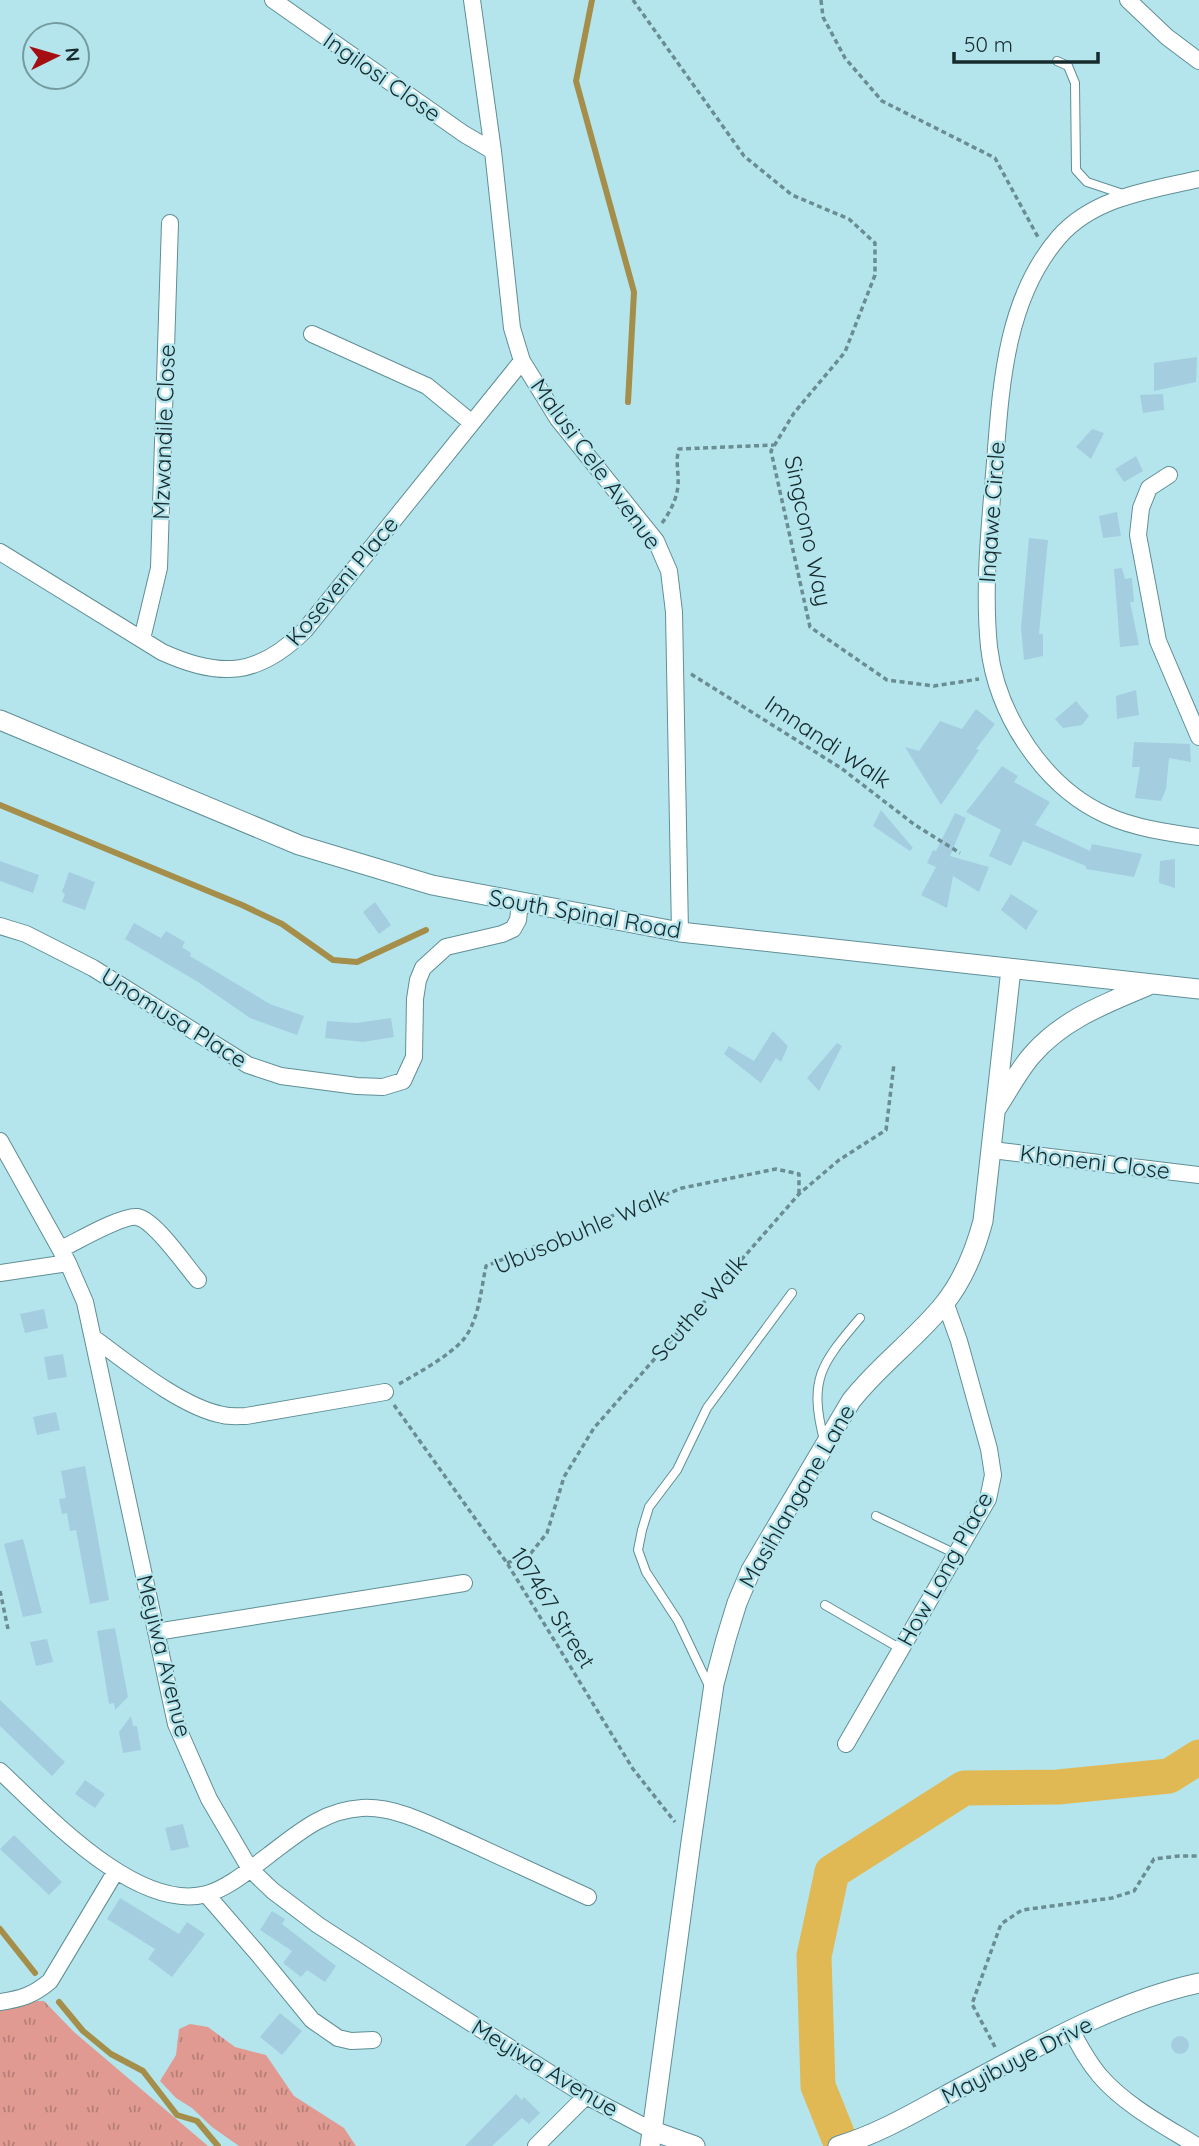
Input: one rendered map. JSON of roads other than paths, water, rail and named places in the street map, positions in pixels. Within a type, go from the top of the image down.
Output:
[{"type":"street","name":"Ingilosi Close","points":[[273,0],[493,151]]},
{"type":"street","name":"Malusi Cele Avenue","points":[[472,0],[493,151],[512,328],[522,361],[558,419],[601,469],[653,537],[669,571],[674,612],[680,932]]},
{"type":"street","points":[[1128,0],[1167,37],[1199,61]]},
{"type":"street","name":"Inqawe Circle","points":[[1199,179],[1126,196],[1087,213],[1060,235],[1033,272],[1019,306],[1001,389],[986,604],[995,676],[1015,725],[1043,767],[1078,798],[1106,816],[1147,828],[1199,837]]},
{"type":"street","name":"Mzwandile Close","points":[[142,639],[159,568],[170,223]]},
{"type":"street","points":[[312,334],[427,386],[472,423]]},
{"type":"street","name":"Koseveni Place","points":[[0,552],[183,661],[217,669],[264,662],[285,649],[305,630],[522,361]]},
{"type":"street","points":[[1169,475],[1149,488],[1141,508],[1138,535],[1158,641],[1199,737]]},
{"type":"street","name":"South Spinal Road","points":[[0,720],[299,845],[432,885],[680,932],[1199,989]]},
{"type":"street","name":"Unomusa Place","points":[[0,926],[26,934],[93,968],[248,1065],[281,1076],[383,1087],[403,1081],[414,1057],[415,999],[423,968],[446,947],[513,929],[518,920],[520,903]]},
{"type":"street","name":"Masihlangane Lane","points":[[652,2139],[713,1695],[737,1603],[751,1570],[851,1401],[869,1377],[945,1303],[976,1250],[983,1222],[992,1150],[1010,969]]},
{"type":"street","points":[[995,1110],[1030,1058],[1062,1028],[1096,1007],[1148,985]]},
{"type":"street","name":"Meyiwa Avenue","points":[[0,1141],[64,1256],[85,1302],[176,1724],[209,1799],[250,1869],[273,1891],[318,1924],[652,2139]]},
{"type":"street","name":"Khoneni Close","points":[[992,1150],[1199,1175]]},
{"type":"street","points":[[0,1273],[64,1256],[123,1220],[136,1217],[149,1222],[198,1280]]},
{"type":"street","name":"How Long Place","points":[[846,1744],[988,1499],[993,1475],[959,1341],[945,1303]]},
{"type":"street","points":[[95,1339],[186,1400],[226,1416],[246,1416],[385,1392]]},
{"type":"street","points":[[156,1632],[464,1583]]},
{"type":"street","points":[[0,1772],[96,1857],[116,1871],[163,1894],[184,1897],[206,1894],[224,1887],[314,1821],[339,1811],[364,1808],[387,1810],[421,1821],[588,1897]]},
{"type":"street","points":[[0,2002],[23,1999],[37,1993],[50,1981],[116,1871]]},
{"type":"street","points":[[206,1894],[312,2020],[338,2038],[351,2041],[373,2040]]},
{"type":"street","name":"Mayibuye Drive","points":[[838,2146],[881,2130],[1071,2030],[1144,1999],[1199,1983]]},
{"type":"street","points":[[1071,2030],[1087,2060],[1102,2078],[1153,2119],[1198,2146]]},
{"type":"street","points":[[536,2146],[586,2096]]},
{"type":"street","points":[[652,2139],[695,2146]]},
{"type":"lane","points":[[1057,61],[1068,66],[1073,75],[1076,170],[1087,182],[1126,196]]},
{"type":"lane","points":[[713,1695],[678,1621],[646,1572],[638,1550],[649,1507],[677,1470],[707,1408],[792,1293]]},
{"type":"lane","points":[[825,1444],[818,1412],[821,1373],[828,1357],[860,1318]]},
{"type":"lane","points":[[876,1516],[956,1554]]},
{"type":"lane","points":[[825,1605],[901,1649]]},
{"type":"waterway","points":[[592,0],[576,81],[634,292],[628,402]]},
{"type":"waterway","points":[[0,805],[242,905],[282,924],[333,960],[357,962],[426,930]]},
{"type":"waterway","points":[[842,2146],[818,2086],[814,1956],[832,1872],[964,1788],[1058,1787],[1169,1776],[1199,1757]]},
{"type":"waterway","points":[[0,1929],[35,1973]]},
{"type":"waterway","points":[[59,2002],[83,2031],[111,2054],[143,2071],[177,2115],[197,2121],[218,2146]]}]
